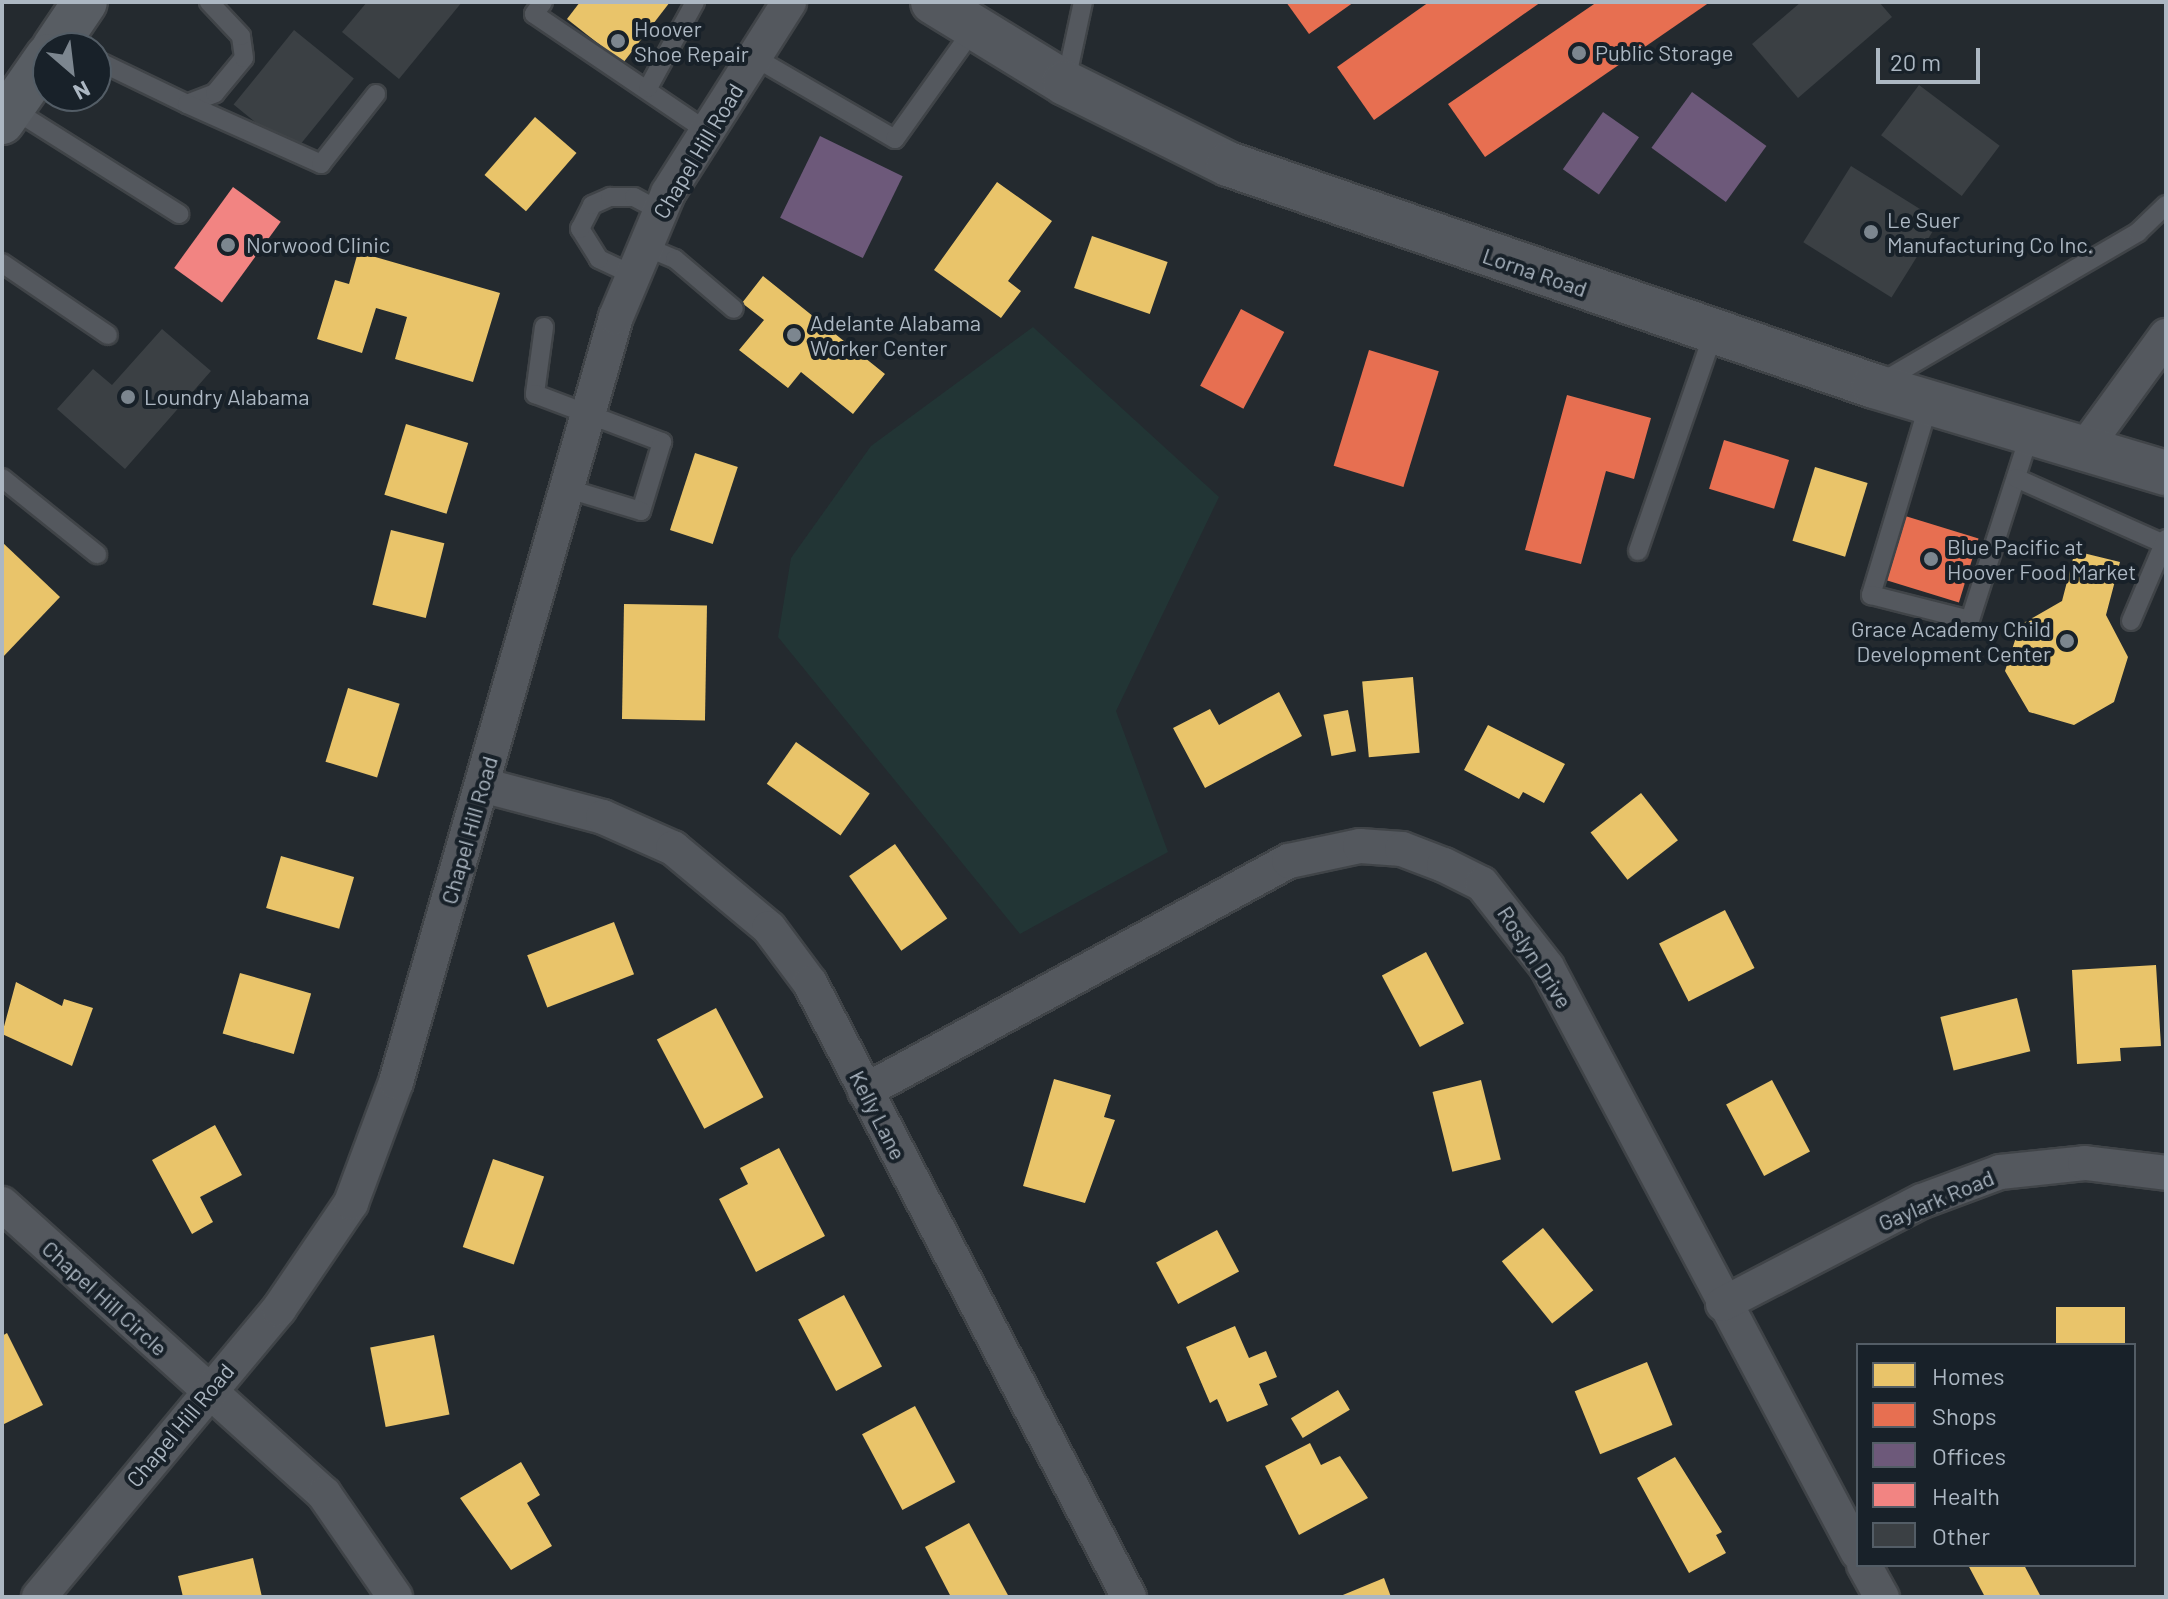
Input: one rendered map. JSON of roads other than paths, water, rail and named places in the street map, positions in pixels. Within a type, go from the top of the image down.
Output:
[{"type":"main road","points":[[74,32],[85,2]]},
{"type":"main road","points":[[7,115],[32,88]]},
{"type":"street","name":"Chapel Hill Road","points":[[39,1597],[279,1309],[351,1203],[396,1082],[587,411],[638,260],[660,211],[789,2]]},
{"type":"street","name":"Lorna Road","points":[[933,2],[1065,83],[1228,164],[1874,386],[2166,473]]},
{"type":"street","points":[[2084,449],[2166,336]]},
{"type":"street","name":"Kelly Lane","points":[[482,785],[603,817],[673,848],[724,885],[810,983],[1129,1597]]},
{"type":"street","name":"Roslyn Drive","points":[[865,1091],[1289,861],[1360,846],[1402,849],[1482,884],[1510,912],[1547,967],[1723,1304],[1856,1549]]},
{"type":"street","name":"Gaylark Road","points":[[1723,1304],[1922,1201],[2000,1172],[2085,1163],[2166,1173]]},
{"type":"street","name":"Chapel Hill Circle","points":[[2,1204],[324,1494],[395,1597]]},
{"type":"street","points":[[1865,1567],[1882,1597]]},
{"type":"lane","points":[[187,104],[215,93],[244,58],[241,36],[209,2]]},
{"type":"lane","points":[[543,2],[534,14],[648,88],[707,131]]},
{"type":"lane","points":[[648,88],[695,2]]},
{"type":"lane","points":[[1065,83],[1083,2]]},
{"type":"lane","points":[[754,57],[895,139],[975,27]]},
{"type":"lane","points":[[112,70],[321,164],[376,94]]},
{"type":"lane","points":[[7,115],[179,214]]},
{"type":"lane","points":[[660,211],[634,197],[610,197],[592,205],[580,229],[599,259],[675,259],[734,309]]},
{"type":"lane","points":[[1874,386],[2138,232],[2166,205]]},
{"type":"lane","points":[[2,263],[108,335]]},
{"type":"lane","points":[[544,327],[535,394],[587,411],[662,442],[641,511],[565,488]]},
{"type":"lane","points":[[1638,551],[1714,332]]},
{"type":"lane","points":[[1929,403],[1871,595],[1970,620],[2030,433]]},
{"type":"lane","points":[[2,478],[97,554]]},
{"type":"lane","points":[[2016,478],[2165,541],[2131,621]]},
{"type":"place","name":"Hoover Shoe Repair","points":[[618,41]]},
{"type":"place","name":"Public Storage","points":[[1579,53]]},
{"type":"place","name":"Le Suer Manufacturing Co Inc.","points":[[1871,232]]},
{"type":"place","name":"Norwood Clinic","points":[[228,245]]},
{"type":"place","name":"Adelante Alabama Worker Center","points":[[794,335]]},
{"type":"place","name":"Loundry Alabama","points":[[128,397]]},
{"type":"place","name":"Blue Pacific at Hoover Food Market","points":[[1931,559]]},
{"type":"place","name":"Grace Academy Child Development Center","points":[[2067,641]]}]
